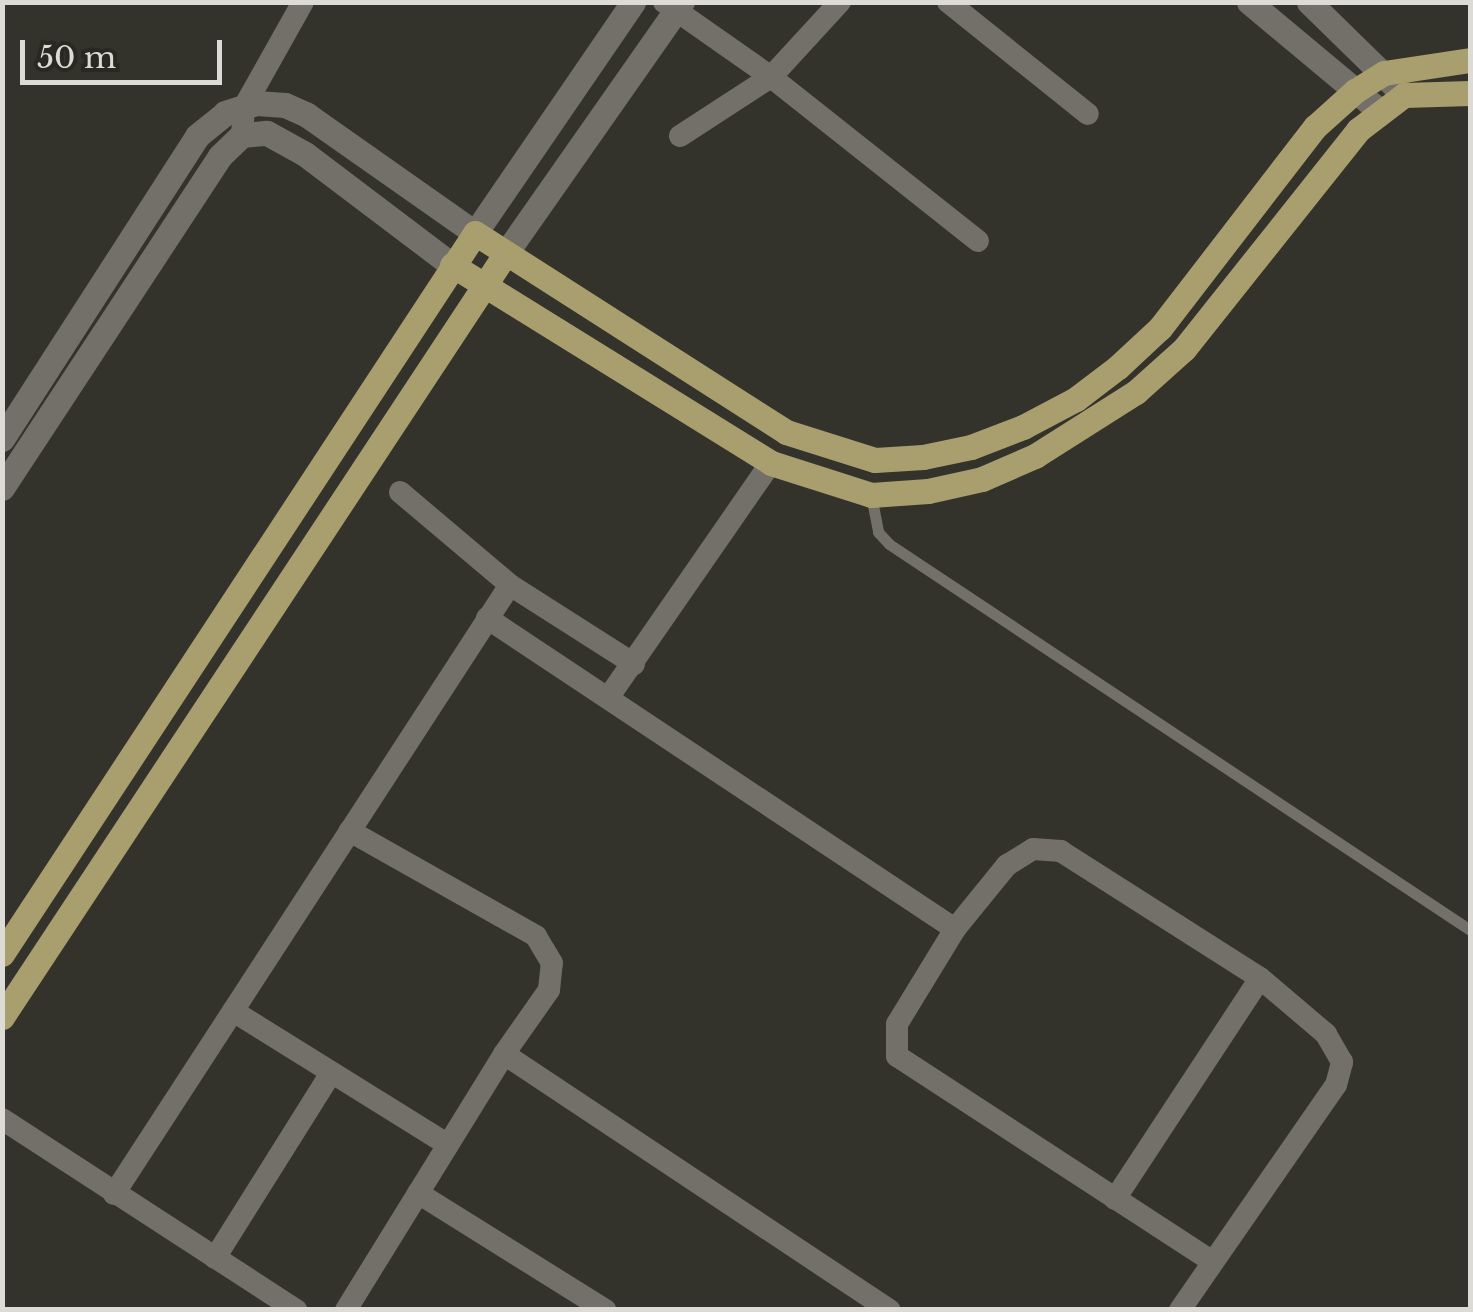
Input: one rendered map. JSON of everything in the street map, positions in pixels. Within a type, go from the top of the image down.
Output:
[{"type":"main road","points":[[2,954],[476,233],[786,432],[874,460],[923,457],[971,447],[1023,427],[1076,399],[1160,328],[1315,126],[1356,90],[1384,72],[1470,60]]},
{"type":"main road","points":[[452,265],[772,464],[871,495],[928,491],[982,479],[1049,448],[1136,392],[1184,348],[1340,149],[1380,111],[1404,95],[1470,93]]},
{"type":"main road","points":[[2,1017],[506,254]]},
{"type":"street","points":[[242,135],[244,106],[303,2]]},
{"type":"street","points":[[2,439],[197,136],[225,114],[244,106],[286,105],[307,115],[476,233],[633,2]]},
{"type":"street","points":[[680,136],[771,77],[840,2]]},
{"type":"street","points":[[948,2],[1088,114]]},
{"type":"street","points":[[1249,2],[1380,111]]},
{"type":"street","points":[[1309,2],[1404,95]]},
{"type":"street","points":[[506,254],[674,5],[978,241]]},
{"type":"street","points":[[2,488],[220,156],[242,135],[268,133],[306,154],[452,265]]},
{"type":"street","points":[[608,698],[772,464]]},
{"type":"street","points":[[400,492],[510,585],[634,664]]},
{"type":"street","points":[[114,1194],[510,585]]},
{"type":"street","points":[[487,618],[955,930]]},
{"type":"street","points":[[346,1310],[504,1054],[549,990],[552,963],[536,936],[350,831]]},
{"type":"street","points":[[1180,1310],[1336,1084],[1342,1062],[1326,1034],[1260,978],[1061,852],[1033,849],[1007,865],[955,930],[897,1024],[897,1056],[1212,1262]]},
{"type":"street","points":[[1115,1199],[1260,978]]},
{"type":"street","points":[[233,1011],[448,1145]]},
{"type":"street","points":[[504,1054],[887,1309]]},
{"type":"street","points":[[215,1258],[332,1073]]},
{"type":"street","points":[[2,1119],[296,1310]]},
{"type":"street","points":[[418,1193],[605,1310]]},
{"type":"lane","points":[[871,495],[878,532],[889,544],[1470,930]]}]
